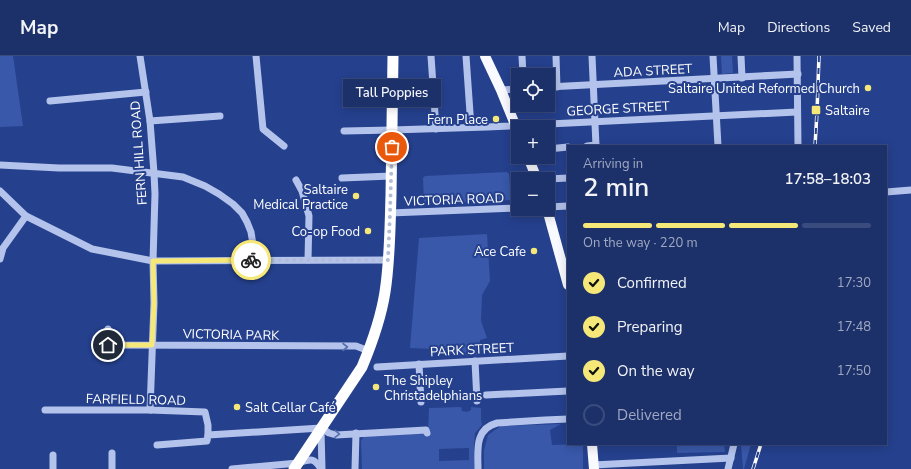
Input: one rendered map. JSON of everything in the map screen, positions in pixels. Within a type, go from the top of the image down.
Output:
[{"type":"highway","points":[[296,466],[362,367],[369,351],[382,305],[388,260],[393,56]]},
{"type":"main road","points":[[485,56],[513,120]]},
{"type":"main road","points":[[549,216],[567,281]]},
{"type":"main road","points":[[592,445],[594,467]]},
{"type":"street","name":"FERN HILL ROAD","points":[[140,56],[150,121],[155,194],[153,261],[154,303],[150,410]]},
{"type":"street","points":[[256,56],[263,129],[284,146]]},
{"type":"street","points":[[431,56],[436,129]]},
{"type":"street","points":[[466,56],[471,127]]},
{"type":"street","points":[[522,56],[523,68]]},
{"type":"street","points":[[556,56],[557,87]]},
{"type":"street","points":[[592,56],[596,145]]},
{"type":"street","points":[[713,56],[718,145]]},
{"type":"street","points":[[741,56],[742,78]]},
{"type":"street","points":[[798,56],[798,145]]},
{"type":"street","name":"ADA STREET","points":[[557,87],[798,74]]},
{"type":"street","points":[[501,90],[511,89]]},
{"type":"street","points":[[50,101],[146,92]]},
{"type":"street","name":"GEORGE STREET","points":[[555,125],[595,121],[797,112]]},
{"type":"street","points":[[150,121],[220,116]]},
{"type":"street","name":"GEORGE STREET","points":[[344,131],[471,127],[511,129]]},
{"type":"street","points":[[555,148],[567,147]]},
{"type":"street","points":[[0,165],[60,168],[112,168],[183,177],[205,186],[219,194],[233,204],[242,213],[251,232],[254,260]]},
{"type":"street","points":[[342,178],[391,176]]},
{"type":"street","points":[[555,179],[567,178]]},
{"type":"street","points":[[296,180],[302,191],[309,216],[308,260]]},
{"type":"street","points":[[887,192],[911,190]]},
{"type":"street","points":[[0,191],[26,216],[92,249],[153,261],[388,260]]},
{"type":"street","points":[[555,207],[567,206]]},
{"type":"street","name":"VICTORIA ROAD","points":[[390,213],[511,208]]},
{"type":"street","points":[[0,259],[3,248],[26,216]]},
{"type":"street","name":"VICTORIA PARK","points":[[108,329],[108,345],[356,346],[369,351]]},
{"type":"street","name":"PARK STREET","points":[[377,367],[567,356]]},
{"type":"street","points":[[475,361],[477,401]]},
{"type":"street","points":[[419,364],[421,402]]},
{"type":"street","points":[[486,395],[567,391]]},
{"type":"street","name":"FARFIELD ROAD","points":[[45,410],[150,410],[205,412],[208,434]]},
{"type":"street","points":[[478,469],[480,437],[482,432],[491,425],[496,423],[567,419]]},
{"type":"street","points":[[321,428],[322,469]]},
{"type":"street","points":[[157,445],[207,441],[208,434],[321,428],[336,435],[426,430],[427,433]]},
{"type":"street","points":[[355,469],[356,433]]},
{"type":"street","points":[[728,469],[734,445]]},
{"type":"street","points":[[112,453],[112,469]]},
{"type":"street","points":[[53,455],[53,469]]},
{"type":"street","points":[[594,467],[731,458]]},
{"type":"street","points":[[232,469],[296,466],[308,460],[313,460],[322,469]]},
{"type":"shaded area","points":[[0,56],[13,56],[23,126],[0,127]]},
{"type":"shaded area","points":[[721,56],[732,56],[733,73],[722,74]]},
{"type":"shaded area","points":[[507,172],[509,174],[511,200],[424,204],[423,178],[425,176]]},
{"type":"shaded area","points":[[487,234],[490,281],[482,295],[481,321],[487,338],[480,340],[480,355],[457,356],[456,350],[410,348],[419,238]]},
{"type":"shaded area","points":[[461,407],[462,411],[467,412],[471,410],[471,407],[481,408],[482,425],[475,433],[475,469],[362,469],[361,441],[364,436],[428,433],[429,408]],"holes":[[[469,448],[469,460],[439,461],[439,449]]]},
{"type":"shaded area","points":[[561,424],[550,430],[552,445],[583,445],[583,469],[484,469],[484,450],[488,435],[501,426]]},
{"type":"shaded area","points":[[677,445],[724,445],[725,452],[677,453]]},
{"type":"shaded area","points":[[741,445],[751,445],[744,469]]},
{"type":"railway","points":[[815,145],[819,56]]},
{"type":"railway","points":[[753,469],[761,445]]},
{"type":"way so far","points":[[251,260],[388,260],[392,147]]},
{"type":"place","name":"Saltaire United Reformed Church","points":[[868,88]]},
{"type":"place","name":"Saltaire","points":[[816,110]]},
{"type":"place","name":"Fern Place","points":[[496,119]]},
{"type":"place","name":"Tall Poppies","points":[[392,147]]},
{"type":"place","name":"Saltaire Medical Practice","points":[[356,196]]},
{"type":"place","name":"Co-op Food","points":[[368,231]]},
{"type":"place","name":"Ace Cafe","points":[[534,251]]},
{"type":"place","name":"The Shipley Christadelphians","points":[[376,387]]},
{"type":"place","name":"Salt Cellar Café","points":[[237,407]]},
{"type":"route","points":[[108,345],[152,345],[154,303],[153,261],[251,260]]}]
